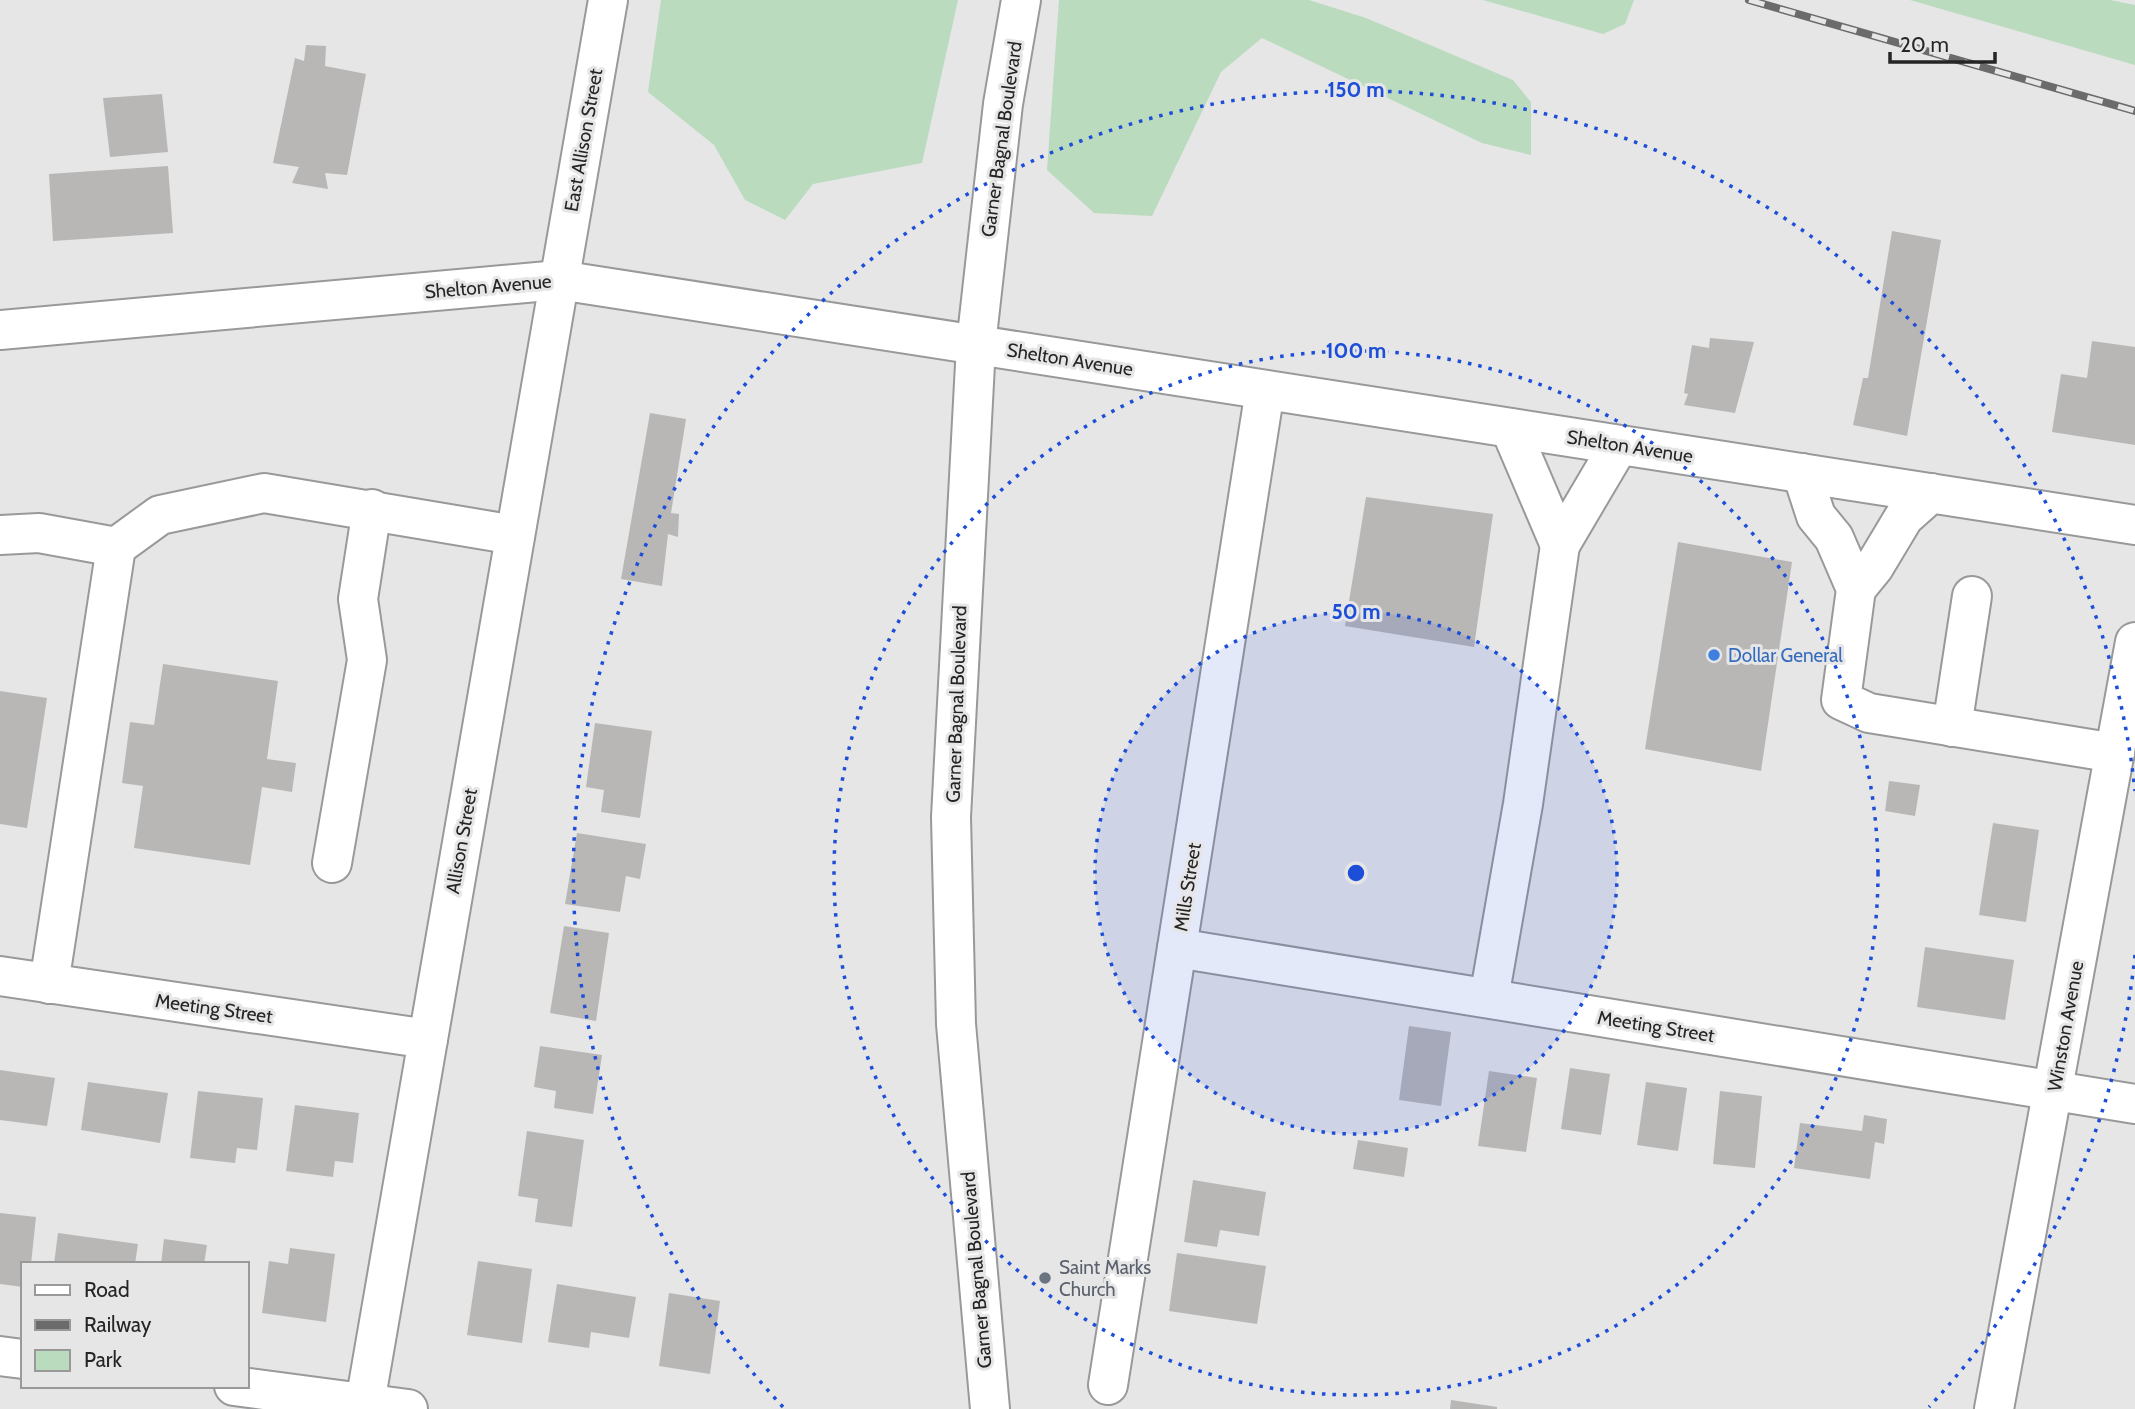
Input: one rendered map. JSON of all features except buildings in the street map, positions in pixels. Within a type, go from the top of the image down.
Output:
[{"type":"main road","name":"East Allison Street","points":[[559,280],[608,0]]},
{"type":"main road","name":"Garner Bagnal Boulevard","points":[[990,1409],[956,1024],[951,817],[976,345],[1003,104],[1021,0]]},
{"type":"main road","name":"Shelton Avenue","points":[[0,330],[559,280],[2135,525]]},
{"type":"main road","name":"Allison Street","points":[[365,1403],[559,280]]},
{"type":"main road","name":"Mills Street","points":[[1108,1385],[1265,390]]},
{"type":"main road","points":[[1510,428],[1560,545]]},
{"type":"main road","points":[[1489,999],[1523,804],[1560,545],[1619,445]]},
{"type":"main road","points":[[1802,473],[1816,516],[1834,538],[1856,589],[1841,700],[1869,713],[2115,753]]},
{"type":"main road","points":[[49,984],[116,547],[160,515],[264,493],[372,509],[514,535]]},
{"type":"main road","points":[[1856,589],[1874,567],[1904,517],[1931,494]]},
{"type":"main road","points":[[332,863],[367,660],[358,599],[372,509]]},
{"type":"main road","points":[[0,535],[38,533],[116,547]]},
{"type":"main road","points":[[1952,727],[1972,596]]},
{"type":"main road","name":"Winston Avenue","points":[[1994,1409],[2135,642]]},
{"type":"main road","name":"Meeting Street","points":[[1177,948],[2135,1104]]},
{"type":"main road","name":"Meeting Street","points":[[0,976],[428,1039]]},
{"type":"main road","points":[[0,1356],[21,1359]]},
{"type":"main road","points":[[248,1388],[408,1409]]},
{"type":"green space","points":[[661,0],[958,0],[922,163],[813,184],[785,220],[745,200],[714,145],[648,92]]},
{"type":"green space","points":[[1059,0],[1309,0],[1366,18],[1513,80],[1531,102],[1531,155],[1482,143],[1262,38],[1221,72],[1152,216],[1094,213],[1047,170]]},
{"type":"green space","points":[[1483,0],[1634,0],[1625,24],[1603,34]]},
{"type":"green space","points":[[1910,0],[2110,0],[2135,5],[2135,65]]},
{"type":"railway","points":[[1749,0],[2135,111]]},
{"type":"place","name":"Dollar General","points":[[1714,655]]},
{"type":"place","name":"Saint Marks Church","points":[[1045,1278]]}]
